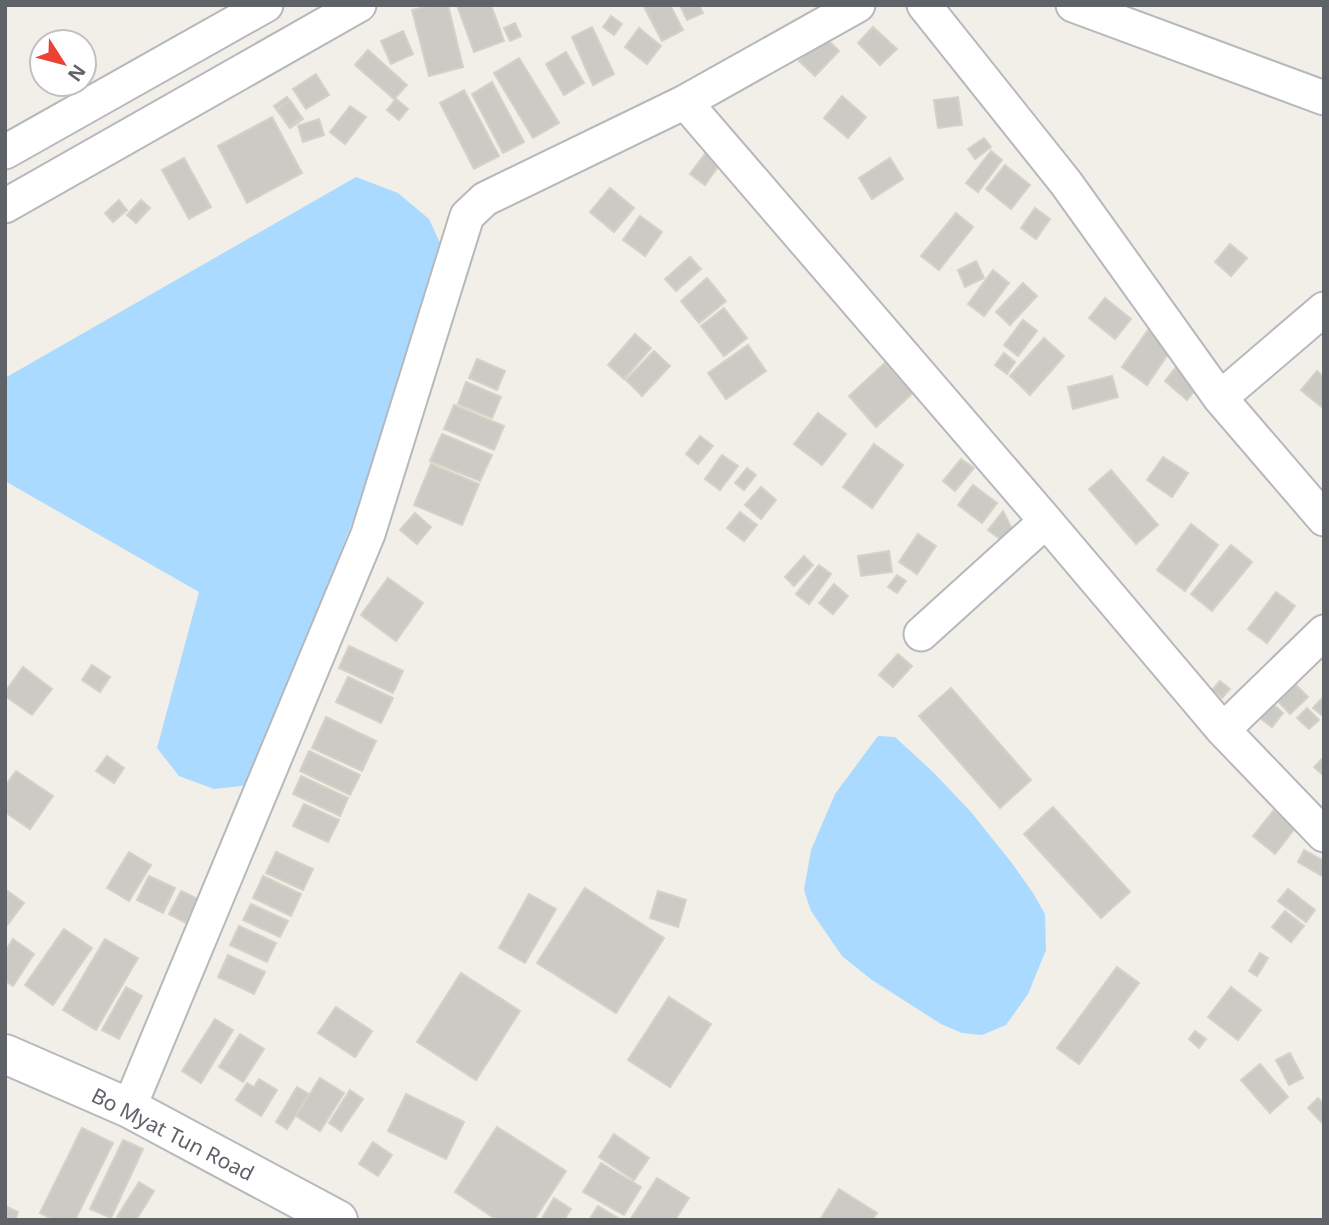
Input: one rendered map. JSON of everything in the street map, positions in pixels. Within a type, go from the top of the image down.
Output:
[{"type":"main road","name":"Bo Myat Tun Road","points":[[5,1054],[129,1108],[338,1220]]},
{"type":"street","points":[[5,152],[266,5]]},
{"type":"street","points":[[5,205],[359,5]]},
{"type":"street","points":[[129,1108],[368,534],[467,216],[485,199],[685,102],[858,5]]},
{"type":"street","points":[[924,5],[1066,183],[1220,398],[1324,519]]},
{"type":"street","points":[[1073,5],[1324,98]]},
{"type":"street","points":[[685,102],[1223,730],[1324,835]]},
{"type":"street","points":[[1220,398],[1324,309]]},
{"type":"street","points":[[921,634],[1046,521]]},
{"type":"street","points":[[1223,730],[1324,632]]},
{"type":"water","points":[[356,177],[398,193],[429,219],[449,263],[432,317],[250,785],[214,789],[179,776],[157,748],[199,592],[5,481],[5,378]]},
{"type":"water","points":[[878,736],[895,737],[971,812],[1011,862],[1045,914],[1046,950],[1028,994],[1006,1025],[982,1035],[962,1033],[941,1024],[872,980],[842,956],[811,911],[804,890],[811,850],[835,794]]},
{"type":"building","points":[[448,5],[463,67],[429,76],[412,10]]},
{"type":"building","points":[[457,5],[491,5],[504,41],[474,52]]},
{"type":"building","points":[[643,5],[670,5],[683,30],[662,41]]},
{"type":"building","points":[[680,5],[699,5],[703,13],[687,20]]},
{"type":"building","points":[[611,16],[622,24],[614,35],[603,27]]},
{"type":"building","points":[[515,23],[521,36],[510,41],[504,28]]},
{"type":"building","points":[[592,27],[614,74],[593,85],[572,37]]},
{"type":"building","points":[[873,27],[897,49],[880,65],[858,43]]},
{"type":"building","points":[[639,28],[661,46],[647,64],[625,47]]},
{"type":"building","points":[[403,31],[413,54],[391,64],[381,41]]},
{"type":"building","points":[[823,35],[839,51],[815,76],[799,61]]},
{"type":"building","points":[[368,50],[407,85],[394,99],[355,65]]},
{"type":"building","points":[[566,52],[584,83],[564,95],[546,64]]},
{"type":"building","points":[[519,58],[559,123],[533,138],[494,73]]},
{"type":"building","points":[[316,74],[329,95],[306,109],[293,89]]},
{"type":"building","points":[[492,82],[524,142],[503,153],[472,94]]},
{"type":"building","points":[[464,90],[499,156],[474,169],[440,103]]},
{"type":"building","points":[[842,96],[866,117],[848,138],[824,118]]},
{"type":"building","points":[[287,97],[303,119],[290,128],[274,106]]},
{"type":"building","points":[[958,97],[962,125],[938,128],[934,100]]},
{"type":"building","points":[[396,99],[408,109],[399,120],[387,110]]},
{"type":"building","points":[[290,100],[302,118],[289,126],[277,109]]},
{"type":"building","points":[[350,106],[366,117],[345,144],[330,132]]},
{"type":"building","points":[[272,117],[302,173],[247,203],[218,146]]},
{"type":"building","points":[[319,119],[324,135],[303,142],[298,126]]},
{"type":"building","points":[[984,138],[991,147],[975,159],[968,149]]},
{"type":"building","points":[[707,151],[722,161],[705,185],[690,174]]},
{"type":"building","points":[[991,151],[1002,160],[978,192],[966,183]]},
{"type":"building","points":[[184,158],[211,207],[189,219],[162,170]]},
{"type":"building","points":[[890,158],[903,179],[872,199],[859,178]]},
{"type":"building","points":[[1005,165],[1030,185],[1011,209],[986,189]]},
{"type":"building","points":[[610,188],[634,208],[614,232],[590,212]]},
{"type":"building","points":[[119,200],[127,210],[113,222],[105,213]]},
{"type":"building","points":[[141,200],[150,208],[136,223],[127,215]]},
{"type":"building","points":[[1035,208],[1050,219],[1036,239],[1021,228]]},
{"type":"building","points":[[956,213],[973,227],[939,270],[921,256]]},
{"type":"building","points":[[640,216],[662,232],[645,256],[623,240]]},
{"type":"building","points":[[1230,244],[1247,258],[1231,276],[1215,262]]},
{"type":"building","points":[[690,257],[701,269],[676,291],[665,279]]},
{"type":"building","points":[[976,261],[984,278],[965,287],[958,270]]},
{"type":"building","points":[[993,270],[1009,283],[984,316],[968,304]]},
{"type":"building","points":[[707,278],[726,301],[699,323],[681,301]]},
{"type":"building","points":[[1023,283],[1037,296],[1010,325],[996,312]]},
{"type":"building","points":[[1105,298],[1131,319],[1115,339],[1089,318]]},
{"type":"building","points":[[724,308],[747,338],[724,356],[701,326]]},
{"type":"building","points":[[1023,320],[1037,331],[1018,356],[1004,345]]},
{"type":"building","points":[[1148,330],[1173,347],[1147,385],[1122,367]]},
{"type":"building","points":[[635,334],[651,348],[624,379],[608,365]]},
{"type":"building","points":[[1044,338],[1064,356],[1030,395],[1010,376]]},
{"type":"building","points":[[748,345],[766,371],[726,399],[708,373]]},
{"type":"building","points":[[654,351],[670,366],[642,396],[626,380]]},
{"type":"building","points":[[1004,353],[1015,362],[1007,374],[995,365]]},
{"type":"building","points":[[477,359],[505,371],[497,390],[469,378]]},
{"type":"building","points":[[885,363],[913,393],[876,427],[849,396]]},
{"type":"building","points":[[1177,366],[1199,385],[1187,400],[1165,381]]},
{"type":"building","points":[[1317,371],[1324,377],[1324,409],[1301,390]]},
{"type":"building","points":[[1112,376],[1118,397],[1073,409],[1068,387]]},
{"type":"building","points":[[466,382],[501,397],[492,418],[458,404]]},
{"type":"building","points":[[454,405],[504,426],[494,450],[444,429]]},
{"type":"building","points":[[818,413],[846,434],[822,465],[794,444]]},
{"type":"building","points":[[442,434],[492,455],[480,481],[430,461]]},
{"type":"building","points":[[700,436],[713,446],[698,464],[686,454]]},
{"type":"building","points":[[874,444],[903,465],[872,508],[843,487]]},
{"type":"building","points":[[722,455],[738,466],[720,490],[705,479]]},
{"type":"building","points":[[1163,457],[1188,473],[1172,497],[1147,480]]},
{"type":"building","points":[[961,459],[974,468],[955,491],[943,481]]},
{"type":"building","points":[[431,464],[479,484],[462,525],[414,505]]},
{"type":"building","points":[[747,468],[756,475],[744,490],[735,483]]},
{"type":"building","points":[[1111,470],[1158,525],[1136,544],[1089,489]]},
{"type":"building","points":[[973,485],[997,503],[982,523],[958,505]]},
{"type":"building","points":[[761,487],[776,500],[761,519],[745,505]]},
{"type":"building","points":[[1003,511],[1012,529],[1000,539],[988,530]]},
{"type":"building","points":[[740,512],[757,525],[744,541],[727,528]]},
{"type":"building","points":[[415,513],[431,527],[417,544],[400,530]]},
{"type":"building","points":[[1191,524],[1218,545],[1185,591],[1157,570]]},
{"type":"building","points":[[918,534],[936,546],[917,574],[899,562]]},
{"type":"building","points":[[1231,545],[1252,562],[1212,611],[1191,594]]},
{"type":"building","points":[[889,551],[892,572],[861,576],[858,556]]},
{"type":"building","points":[[804,556],[813,565],[794,586],[785,577]]},
{"type":"building","points":[[819,565],[831,574],[809,604],[796,594]]},
{"type":"building","points":[[897,575],[906,581],[897,593],[888,587]]},
{"type":"building","points":[[388,578],[423,603],[396,641],[361,615]]},
{"type":"building","points":[[834,584],[848,596],[833,614],[819,603]]},
{"type":"building","points":[[1276,592],[1295,606],[1267,643],[1248,629]]},
{"type":"building","points":[[349,646],[403,671],[393,693],[339,668]]},
{"type":"building","points":[[898,654],[912,666],[893,687],[879,675]]},
{"type":"building","points":[[92,665],[110,677],[100,692],[82,680]]},
{"type":"building","points":[[23,667],[52,689],[32,715],[5,696],[5,692]]},
{"type":"building","points":[[348,677],[393,698],[381,723],[336,702]]},
{"type":"building","points":[[1220,681],[1230,689],[1222,698],[1212,690]]},
{"type":"building","points":[[1293,682],[1308,697],[1290,714],[1275,698]]},
{"type":"building","points":[[951,688],[1031,780],[1000,808],[919,716]]},
{"type":"building","points":[[1324,696],[1324,717],[1313,708]]},
{"type":"building","points":[[1272,703],[1283,713],[1272,727],[1260,718]]},
{"type":"building","points":[[1307,708],[1319,720],[1309,729],[1297,718]]},
{"type":"building","points":[[326,717],[376,741],[362,771],[312,748]]},
{"type":"building","points":[[309,751],[360,775],[350,795],[300,771]]},
{"type":"building","points":[[107,756],[124,768],[114,783],[96,771]]},
{"type":"building","points":[[1324,757],[1324,776],[1314,767]]},
{"type":"building","points":[[16,771],[53,796],[30,829],[5,812],[5,786]]},
{"type":"building","points":[[301,776],[348,798],[340,816],[293,794]]},
{"type":"building","points":[[304,804],[339,820],[328,842],[293,826]]},
{"type":"building","points":[[1053,807],[1130,892],[1101,918],[1024,834]]},
{"type":"building","points":[[1274,810],[1296,827],[1275,854],[1253,836]]},
{"type":"building","points":[[1304,850],[1324,861],[1324,877],[1298,862]]},
{"type":"building","points":[[129,852],[151,865],[129,901],[107,888]]},
{"type":"building","points":[[276,852],[313,869],[303,890],[266,873]]},
{"type":"building","points":[[149,876],[175,888],[163,913],[137,900]]},
{"type":"building","points":[[263,876],[301,894],[291,916],[253,898]]},
{"type":"building","points":[[585,888],[664,938],[616,1013],[537,963]]},
{"type":"building","points":[[5,889],[24,903],[5,928]]},
{"type":"building","points":[[1288,889],[1315,910],[1306,922],[1278,901]]},
{"type":"building","points":[[181,891],[198,899],[186,923],[169,914]]},
{"type":"building","points":[[658,891],[686,900],[678,927],[650,918]]},
{"type":"building","points":[[529,894],[556,909],[525,963],[499,948]]},
{"type":"building","points":[[251,904],[288,921],[280,937],[243,920]]},
{"type":"building","points":[[1285,911],[1304,926],[1291,942],[1272,927]]},
{"type":"building","points":[[239,926],[276,943],[267,962],[230,945]]},
{"type":"building","points":[[64,929],[92,948],[53,1005],[25,985]]},
{"type":"building","points":[[13,939],[34,954],[13,986],[5,981],[5,951]]},
{"type":"building","points":[[105,939],[138,958],[96,1030],[63,1010]]},
{"type":"building","points":[[1260,953],[1268,958],[1257,976],[1249,971]]},
{"type":"building","points":[[228,955],[265,972],[254,994],[218,977]]},
{"type":"building","points":[[1117,967],[1139,983],[1079,1064],[1057,1048]]},
{"type":"building","points":[[461,973],[520,1011],[476,1080],[417,1042]]},
{"type":"building","points":[[126,987],[142,996],[119,1039],[102,1030]]},
{"type":"building","points":[[1231,987],[1261,1010],[1238,1040],[1208,1017]]},
{"type":"building","points":[[669,997],[711,1024],[670,1087],[628,1060]]},
{"type":"building","points":[[336,1007],[372,1031],[355,1057],[318,1033]]},
{"type":"building","points":[[215,1019],[233,1030],[201,1083],[182,1071]]},
{"type":"building","points":[[1195,1031],[1206,1039],[1199,1048],[1189,1039]]},
{"type":"building","points":[[240,1034],[264,1049],[243,1082],[219,1067]]},
{"type":"building","points":[[1290,1053],[1303,1078],[1289,1085],[1276,1060]]},
{"type":"building","points":[[1260,1064],[1288,1097],[1270,1113],[1241,1080]]},
{"type":"building","points":[[320,1078],[344,1093],[320,1131],[296,1116]]},
{"type":"building","points":[[259,1079],[277,1090],[261,1116],[236,1100],[247,1083],[254,1087]]},
{"type":"building","points":[[297,1087],[309,1094],[287,1129],[276,1122]]},
{"type":"building","points":[[350,1090],[363,1099],[341,1131],[329,1123]]},
{"type":"building","points":[[406,1094],[464,1122],[446,1159],[388,1131]]},
{"type":"building","points":[[1318,1098],[1324,1104],[1324,1125],[1308,1108]]},
{"type":"building","points":[[497,1127],[566,1171],[534,1220],[497,1220],[455,1192]]},
{"type":"building","points":[[82,1128],[113,1143],[75,1220],[54,1220],[40,1213]]},
{"type":"building","points":[[614,1134],[649,1158],[634,1180],[599,1157]]},
{"type":"building","points":[[123,1140],[143,1149],[111,1218],[90,1209]]},
{"type":"building","points":[[373,1142],[392,1155],[378,1176],[359,1164]]},
{"type":"building","points":[[601,1163],[641,1187],[624,1215],[583,1192]]},
{"type":"building","points":[[657,1178],[689,1198],[675,1220],[630,1220]]},
{"type":"building","points":[[139,1182],[154,1191],[136,1220],[122,1220],[117,1217]]},
{"type":"building","points":[[839,1189],[877,1213],[872,1220],[820,1220]]},
{"type":"building","points":[[554,1198],[571,1209],[564,1220],[541,1220]]},
{"type":"building","points":[[5,1206],[18,1212],[15,1220],[5,1220]]},
{"type":"building","points":[[598,1206],[621,1220],[589,1220]]}]
